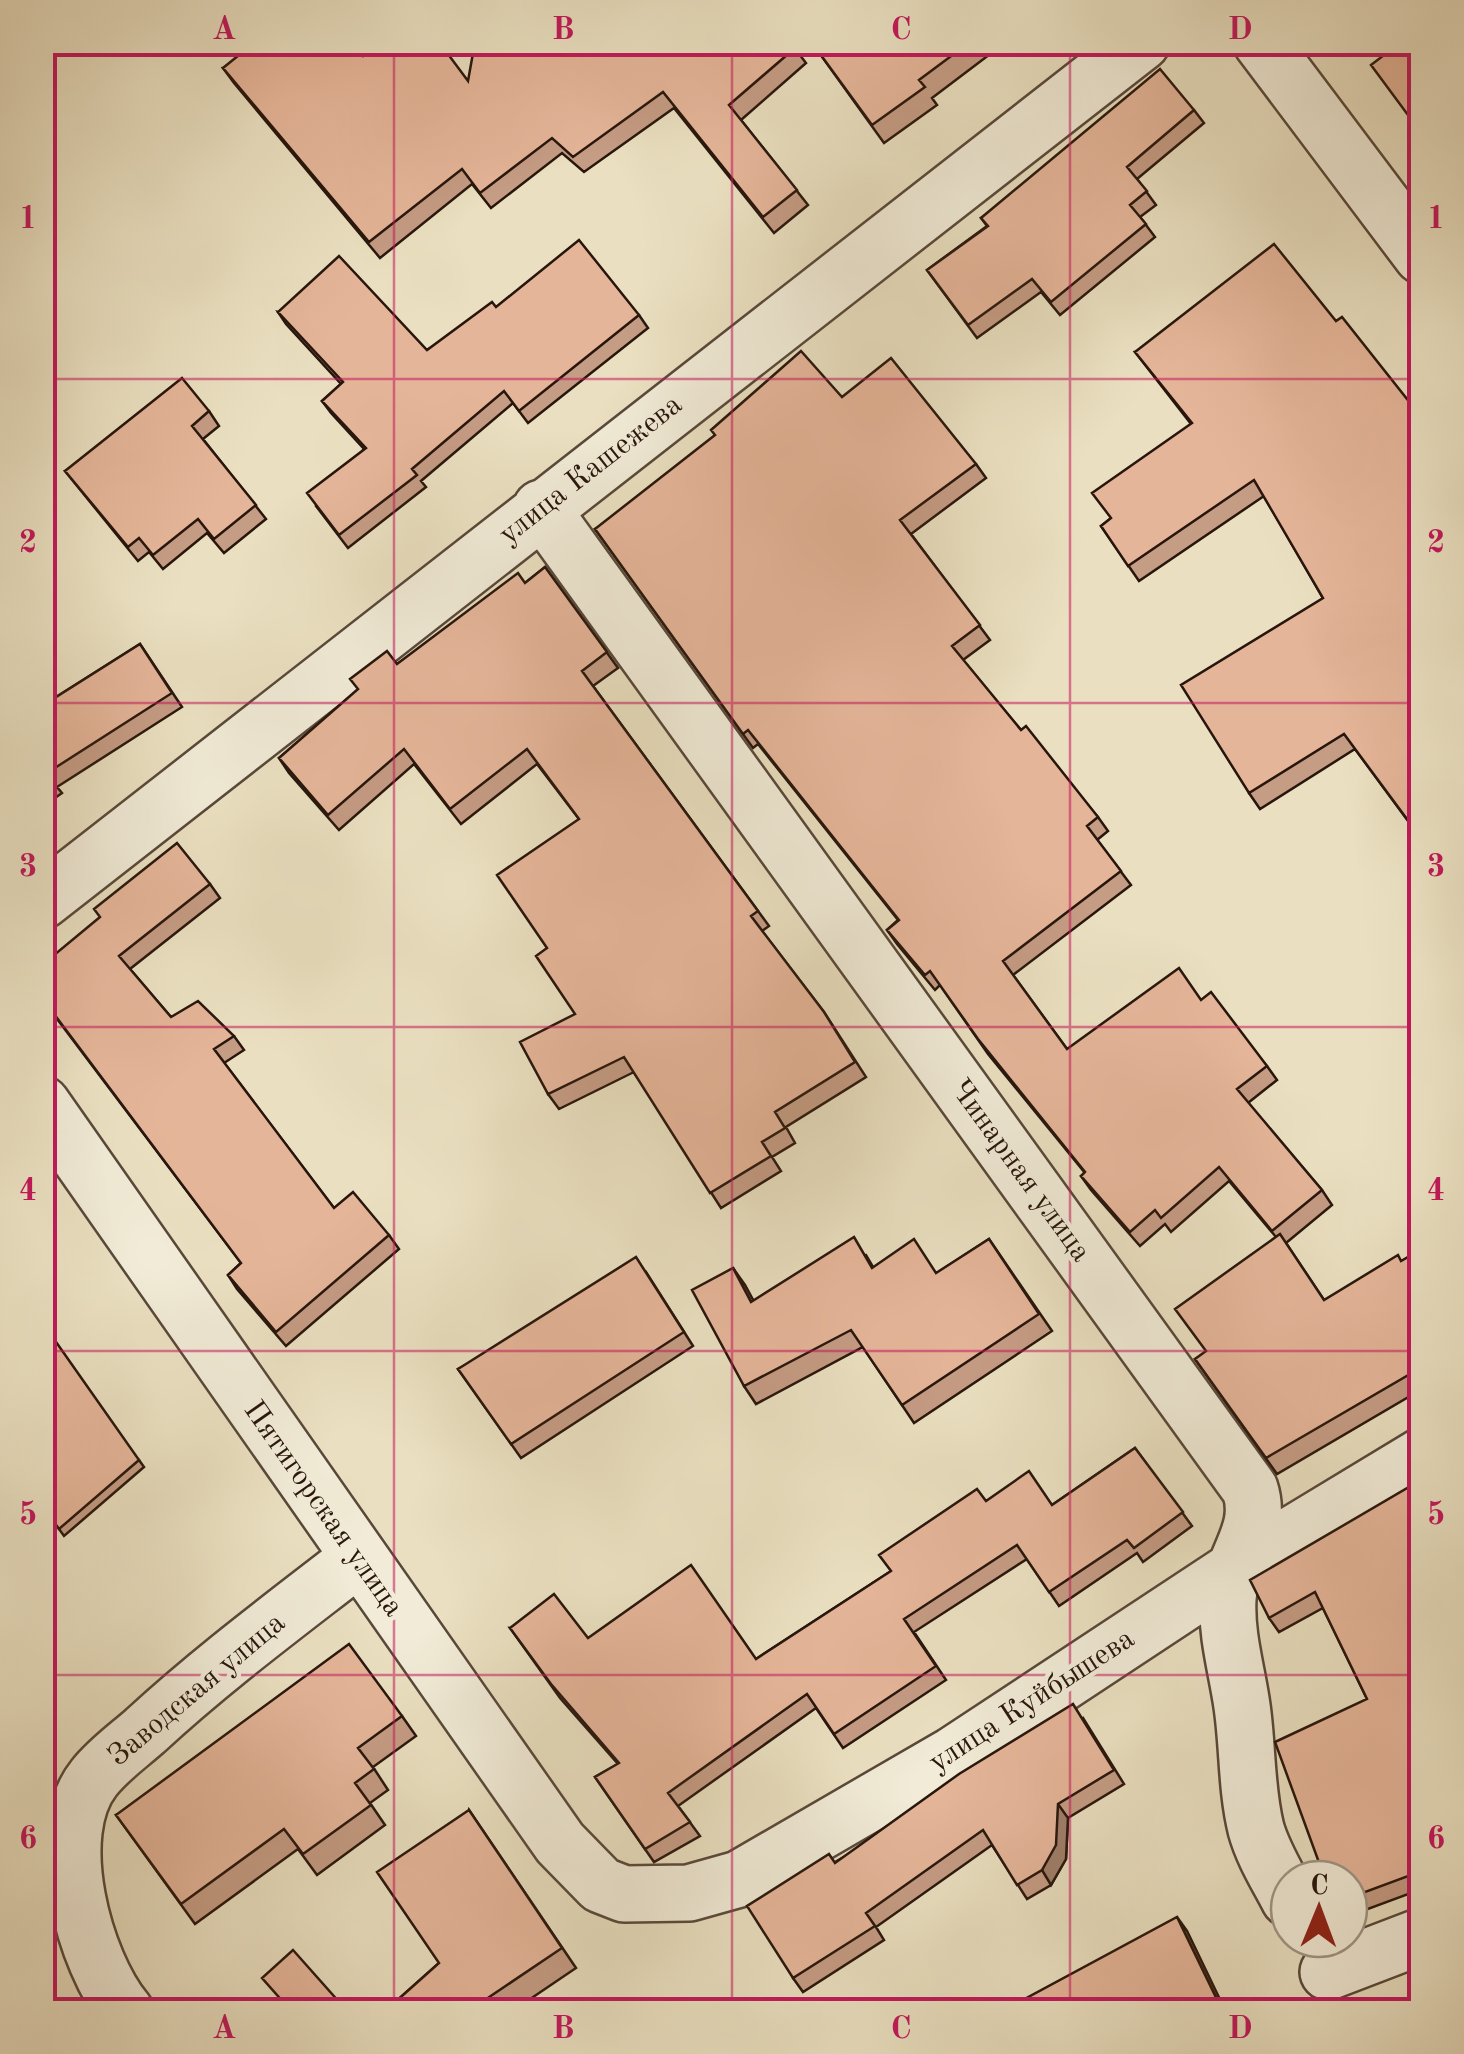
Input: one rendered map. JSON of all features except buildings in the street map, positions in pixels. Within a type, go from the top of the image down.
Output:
[{"type":"street","name":"улица Кашежева","points":[[42,901],[1142,42]]},
{"type":"street","points":[[1261,42],[1422,256]]},
{"type":"street","name":"Чинарная улица","points":[[541,508],[1250,1489],[1253,1520],[1247,1545],[1232,1571],[1228,1615],[1245,1726],[1250,1802],[1257,1833],[1270,1859]]},
{"type":"street","name":"Пятигорская улица","points":[[42,1104],[357,1559],[560,1843],[592,1878],[624,1894]]},
{"type":"street","name":"улица Куйбышева","points":[[624,1894],[689,1893],[740,1879],[952,1755],[1232,1571],[1422,1456]]},
{"type":"street","name":"Заводская улица","points":[[126,2012],[106,1988],[81,1913],[70,1843],[92,1780],[196,1683],[357,1559]]},
{"type":"street","points":[[1327,1974],[1422,1936]]}]
